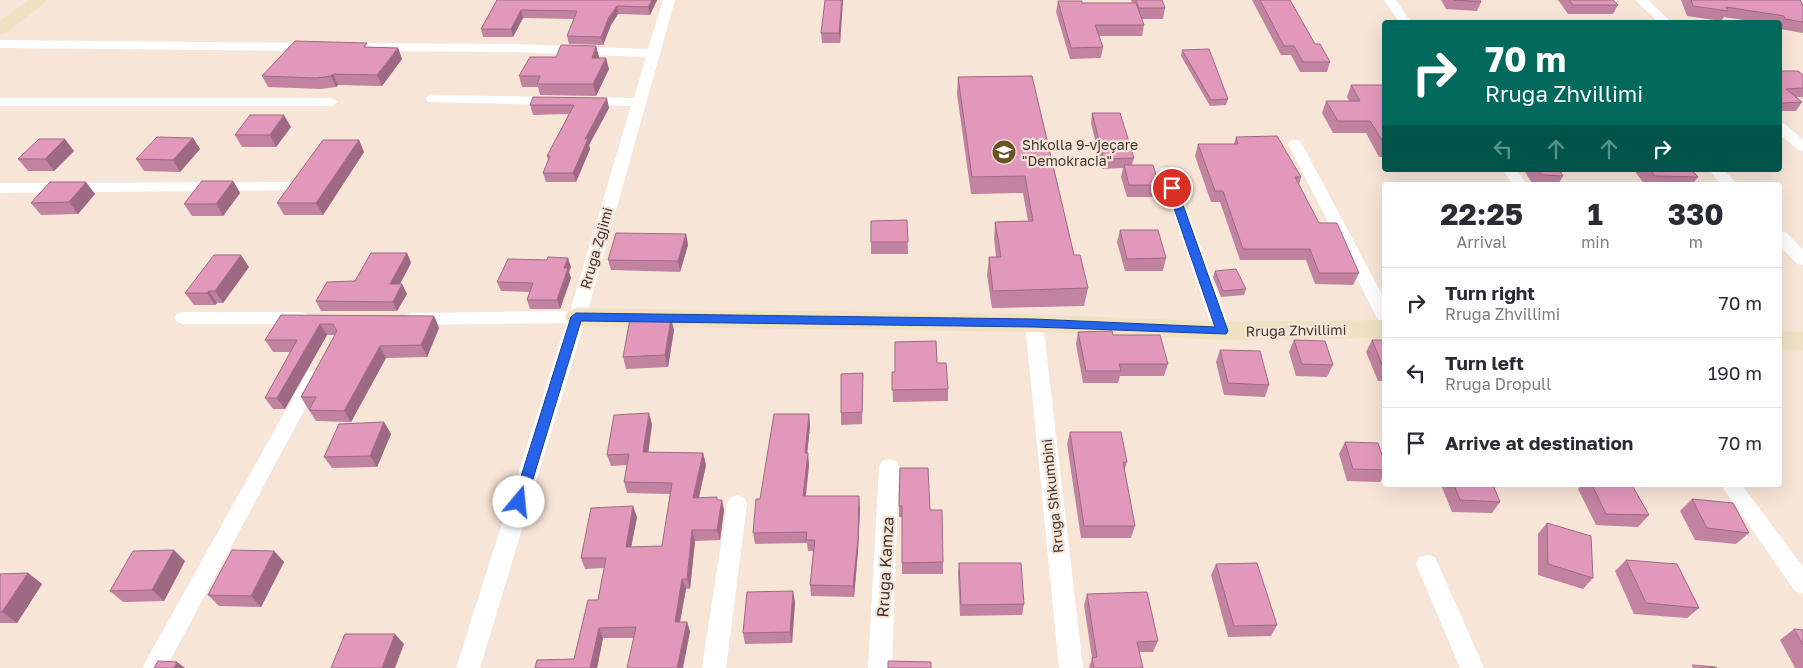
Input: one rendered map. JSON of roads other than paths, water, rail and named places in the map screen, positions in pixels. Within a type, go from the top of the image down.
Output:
[{"type":"street","points":[[0,29],[40,0]]},
{"type":"street","name":"Rruga Zgjimi","points":[[468,668],[576,317],[669,0]]},
{"type":"street","points":[[1390,0],[1404,20]]},
{"type":"street","points":[[1641,0],[1662,20]]},
{"type":"street","points":[[0,44],[504,48],[653,53]]},
{"type":"street","points":[[433,99],[639,102]]},
{"type":"street","points":[[0,102],[331,102]]},
{"type":"street","points":[[1782,129],[1803,147]]},
{"type":"street","points":[[1295,144],[1382,310]]},
{"type":"street","points":[[1166,170],[1222,331]]},
{"type":"street","points":[[1718,172],[1728,182]]},
{"type":"street","points":[[0,188],[294,187]]},
{"type":"street","points":[[1782,238],[1803,260]]},
{"type":"street","points":[[398,319],[523,320],[576,317]]},
{"type":"street","name":"Rruga Zhvillimi","points":[[576,317],[1034,323],[1222,331],[1382,329]]},
{"type":"street","points":[[183,318],[320,318]]},
{"type":"street","name":"Rruga Shkumbini","points":[[1034,323],[1071,668]]},
{"type":"street","points":[[1782,340],[1803,341]]},
{"type":"street","points":[[154,668],[323,359]]},
{"type":"street","name":"Rruga Kamza","points":[[880,668],[889,467]]},
{"type":"street","points":[[1732,487],[1803,584]]},
{"type":"street","points":[[714,668],[737,504]]},
{"type":"street","points":[[1427,564],[1472,668]]},
{"type":"place","name":"Shkolla 9-vjeçare \"Demokracia\"","points":[[1004,152]]}]
